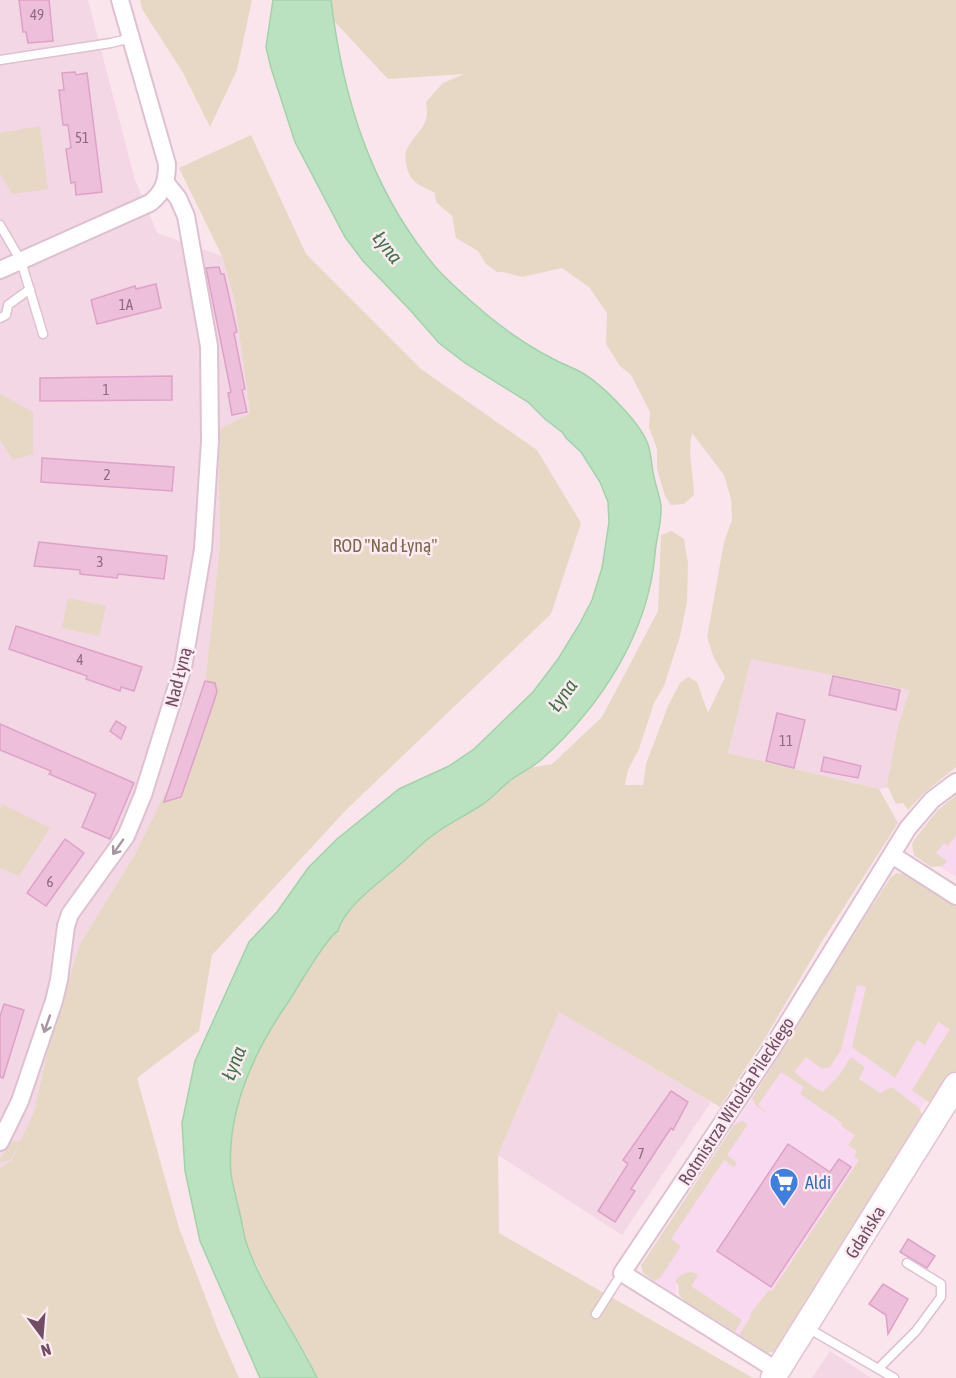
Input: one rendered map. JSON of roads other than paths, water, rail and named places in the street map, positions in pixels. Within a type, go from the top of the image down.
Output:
[{"type":"street","points":[[0,270],[150,203],[160,195],[166,183],[167,164],[120,0]]},
{"type":"street","name":"Nad Łyną","points":[[0,1142],[20,1101],[54,1001],[60,980],[66,926],[70,914],[126,836],[143,795],[183,667],[203,549],[210,441],[209,346],[186,216],[178,198],[166,183]]},
{"type":"street","name":"Rotmistrza Witolda Pileckiego","points":[[622,1273],[771,1050],[908,828],[932,800],[956,782]]},
{"type":"street","points":[[892,855],[956,896]]},
{"type":"street","name":"Gdańska","points":[[776,1374],[956,1086]]},
{"type":"street","points":[[622,1273],[776,1374]]},
{"type":"lane","points":[[0,60],[131,38]]},
{"type":"lane","points":[[0,225],[21,261],[43,334]]},
{"type":"lane","points":[[0,318],[6,315],[8,305],[30,289]]},
{"type":"lane","points":[[879,1368],[916,1331],[941,1297],[941,1284],[907,1263]]},
{"type":"lane","points":[[596,1314],[622,1273]]},
{"type":"lane","points":[[806,1326],[894,1378]]},
{"type":"water","name":"Łyna","points":[[273,0],[331,0],[343,72],[363,140],[392,204],[411,235],[442,274],[484,312],[535,349],[596,382],[626,412],[649,446],[661,506],[651,584],[643,612],[632,640],[602,692],[584,716],[542,759],[512,779],[484,803],[429,838],[355,904],[347,913],[338,931],[320,952],[276,1020],[264,1040],[245,1083],[233,1127],[231,1151],[231,1174],[244,1236],[262,1279],[317,1378],[260,1378],[200,1241],[185,1171],[182,1123],[195,1061],[249,942],[277,912],[308,868],[337,839],[399,789],[449,766],[474,749],[533,692],[558,659],[592,600],[602,568],[609,522],[608,502],[600,482],[581,452],[528,402],[465,363],[439,343],[363,261],[345,237],[295,142],[271,68],[266,47]]},
{"type":"place","name":"Aldi","points":[[784,1208]]},
{"type":"park label","name":"ROD \"Nad Łyną\"","points":[[385,545]]}]
